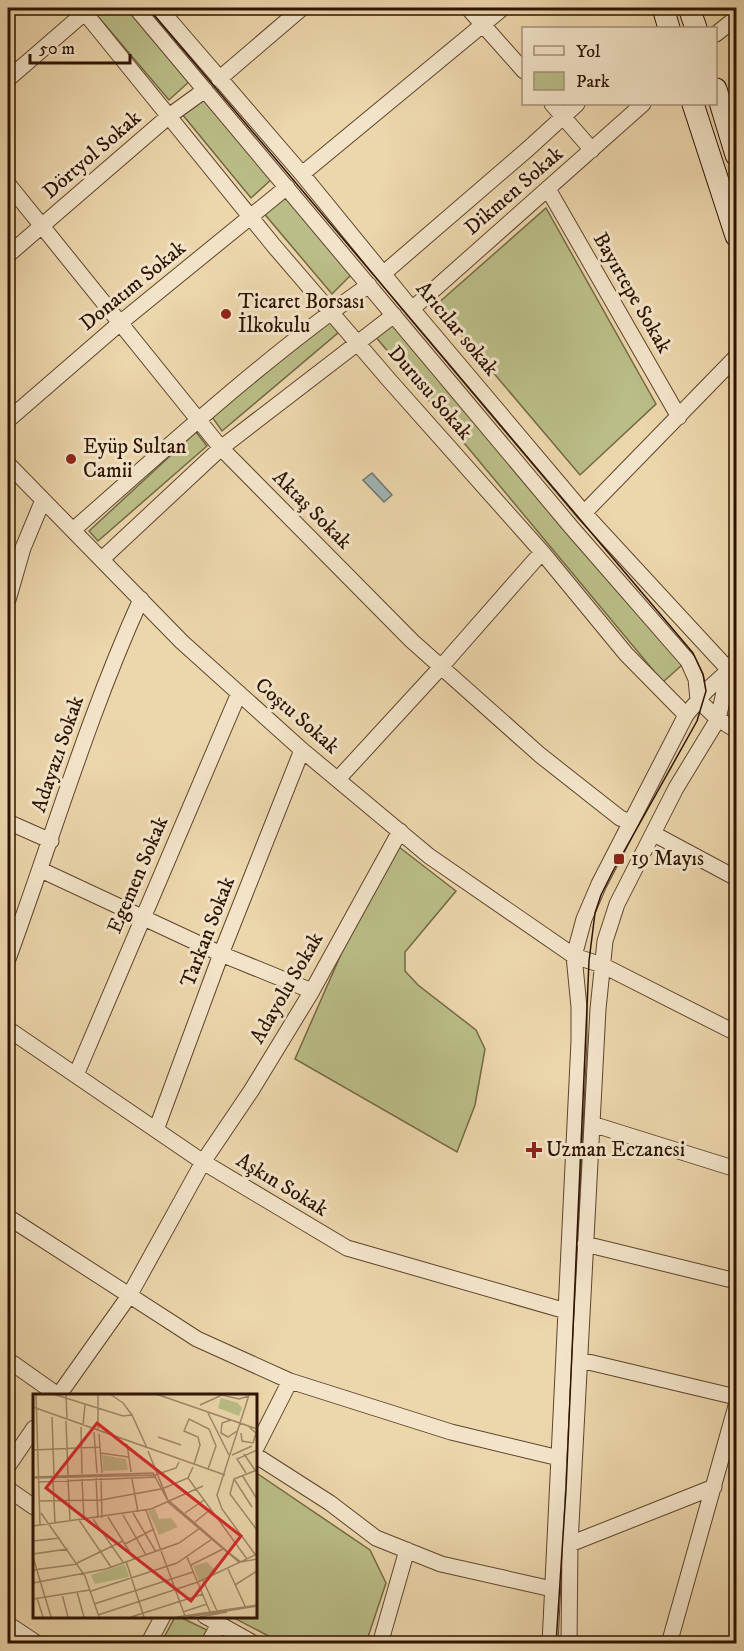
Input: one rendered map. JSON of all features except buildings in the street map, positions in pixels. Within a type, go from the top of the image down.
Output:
[{"type":"main road","points":[[689,8],[696,27]]},
{"type":"main road","points":[[717,92],[736,155]]},
{"type":"main road","points":[[693,105],[736,236]]},
{"type":"street","points":[[136,8],[572,528],[688,661],[696,680],[698,700],[718,719],[736,730]]},
{"type":"street","name":"Arıcılar sokak","points":[[159,8],[302,174],[584,513],[733,665]]},
{"type":"street","points":[[219,79],[302,8]]},
{"type":"street","points":[[468,8],[522,69]]},
{"type":"street","points":[[302,174],[503,8]]},
{"type":"street","points":[[8,78],[85,9]]},
{"type":"street","name":"Durusu Sokak","points":[[85,9],[274,246],[542,552],[626,654],[687,715]]},
{"type":"street","points":[[717,33],[736,18]]},
{"type":"street","name":"Dörtyol Sokak","points":[[8,255],[169,116],[205,90]]},
{"type":"street","points":[[553,105],[592,150]]},
{"type":"street","name":"Dikmen Sokak","points":[[384,273],[576,105]]},
{"type":"street","name":"Dikmen Sokak","points":[[412,309],[642,105]]},
{"type":"street","name":"Aktaş Sokak","points":[[8,184],[221,448],[441,667],[540,755],[620,818],[630,822]]},
{"type":"street","name":"Donatım Sokak","points":[[8,420],[120,322],[286,187]]},
{"type":"street","name":"Bayırtepe Sokak","points":[[548,189],[679,417]]},
{"type":"street","points":[[73,530],[198,420],[331,312],[369,285]]},
{"type":"street","points":[[102,559],[221,448],[394,315]]},
{"type":"street","points":[[584,513],[736,357]]},
{"type":"street","name":"Coştu Sokak","points":[[8,464],[182,642],[302,750],[429,856],[588,961],[736,1033]]},
{"type":"street","points":[[8,600],[23,548],[43,500]]},
{"type":"street","points":[[338,779],[542,552]]},
{"type":"street","name":"Adayazı Sokak","points":[[8,959],[114,658],[141,599]]},
{"type":"street","points":[[569,1644],[570,1544],[592,1124],[588,961],[584,919],[630,822],[687,715],[698,700],[733,665]]},
{"type":"street","points":[[550,1644],[579,1007],[588,961],[605,941],[617,904],[676,788],[718,719],[733,665]]},
{"type":"street","name":"Egemen Sokak","points":[[76,1075],[239,693]]},
{"type":"street","name":"Tarkan Sokak","points":[[156,1130],[221,954],[302,750]]},
{"type":"street","points":[[8,822],[51,841]]},
{"type":"street","name":"Adayolu Sokak","points":[[129,1296],[203,1162],[251,1091],[312,991],[400,831]]},
{"type":"street","points":[[654,834],[736,878]]},
{"type":"street","points":[[41,870],[221,954],[312,991]]},
{"type":"street","name":"Aşkın Sokak","points":[[8,1029],[203,1162],[347,1248],[566,1311]]},
{"type":"street","points":[[592,1124],[736,1169]]},
{"type":"street","points":[[8,1217],[196,1339],[291,1381],[451,1432],[560,1458]]},
{"type":"street","points":[[585,1244],[736,1281]]},
{"type":"street","points":[[59,1394],[129,1296]]},
{"type":"street","points":[[8,1360],[55,1394]]},
{"type":"street","points":[[580,1360],[736,1397]]},
{"type":"street","points":[[256,1448],[291,1381]]},
{"type":"street","points":[[669,1644],[736,1406]]},
{"type":"street","points":[[8,1466],[33,1429]]},
{"type":"street","points":[[256,1456],[330,1503],[376,1538],[441,1564],[552,1589]]},
{"type":"street","points":[[570,1544],[714,1486]]},
{"type":"street","points":[[8,1490],[33,1506]]},
{"type":"street","points":[[380,1644],[407,1550]]},
{"type":"street","points":[[148,1644],[162,1618]]},
{"type":"street","points":[[207,1618],[255,1644]]},
{"type":"street","points":[[8,1624],[38,1644]]},
{"type":"street","points":[[208,1644],[219,1624]]},
{"type":"green space","points":[[102,8],[133,8],[192,79],[169,100],[95,13]]},
{"type":"green space","points":[[204,96],[273,178],[251,198],[182,114]]},
{"type":"green space","points":[[286,192],[355,271],[332,294],[262,211]]},
{"type":"green space","points":[[546,208],[656,404],[580,475],[436,305]]},
{"type":"green space","points":[[330,319],[339,332],[222,431],[212,417]]},
{"type":"green space","points":[[394,319],[682,665],[663,682],[375,336]]},
{"type":"green space","points":[[196,432],[207,446],[98,541],[89,531]]},
{"type":"green space","points":[[399,847],[456,891],[405,952],[405,971],[418,985],[476,1030],[485,1049],[475,1105],[457,1152],[295,1059],[342,952]]},
{"type":"green space","points":[[258,1474],[370,1550],[386,1583],[366,1643],[282,1643],[234,1618],[256,1618],[256,1478]]},
{"type":"green space","points":[[174,1618],[182,1618],[207,1630],[200,1643],[161,1643]]},
{"type":"water","points":[[372,473],[392,495],[384,502],[363,480]]},
{"type":"tram line","points":[[148,8],[693,653],[703,674],[706,691],[697,721],[613,871],[595,913],[589,961],[566,1490],[556,1644]]},
{"type":"place","name":"Ticaret Borsası İlkokulu","points":[[226,314]]},
{"type":"place","name":"Eyüp Sultan Camii","points":[[71,459]]},
{"type":"place","name":"19 Mayıs","points":[[619,859]]},
{"type":"place","name":"Uzman Eczanesi","points":[[534,1150]]}]
